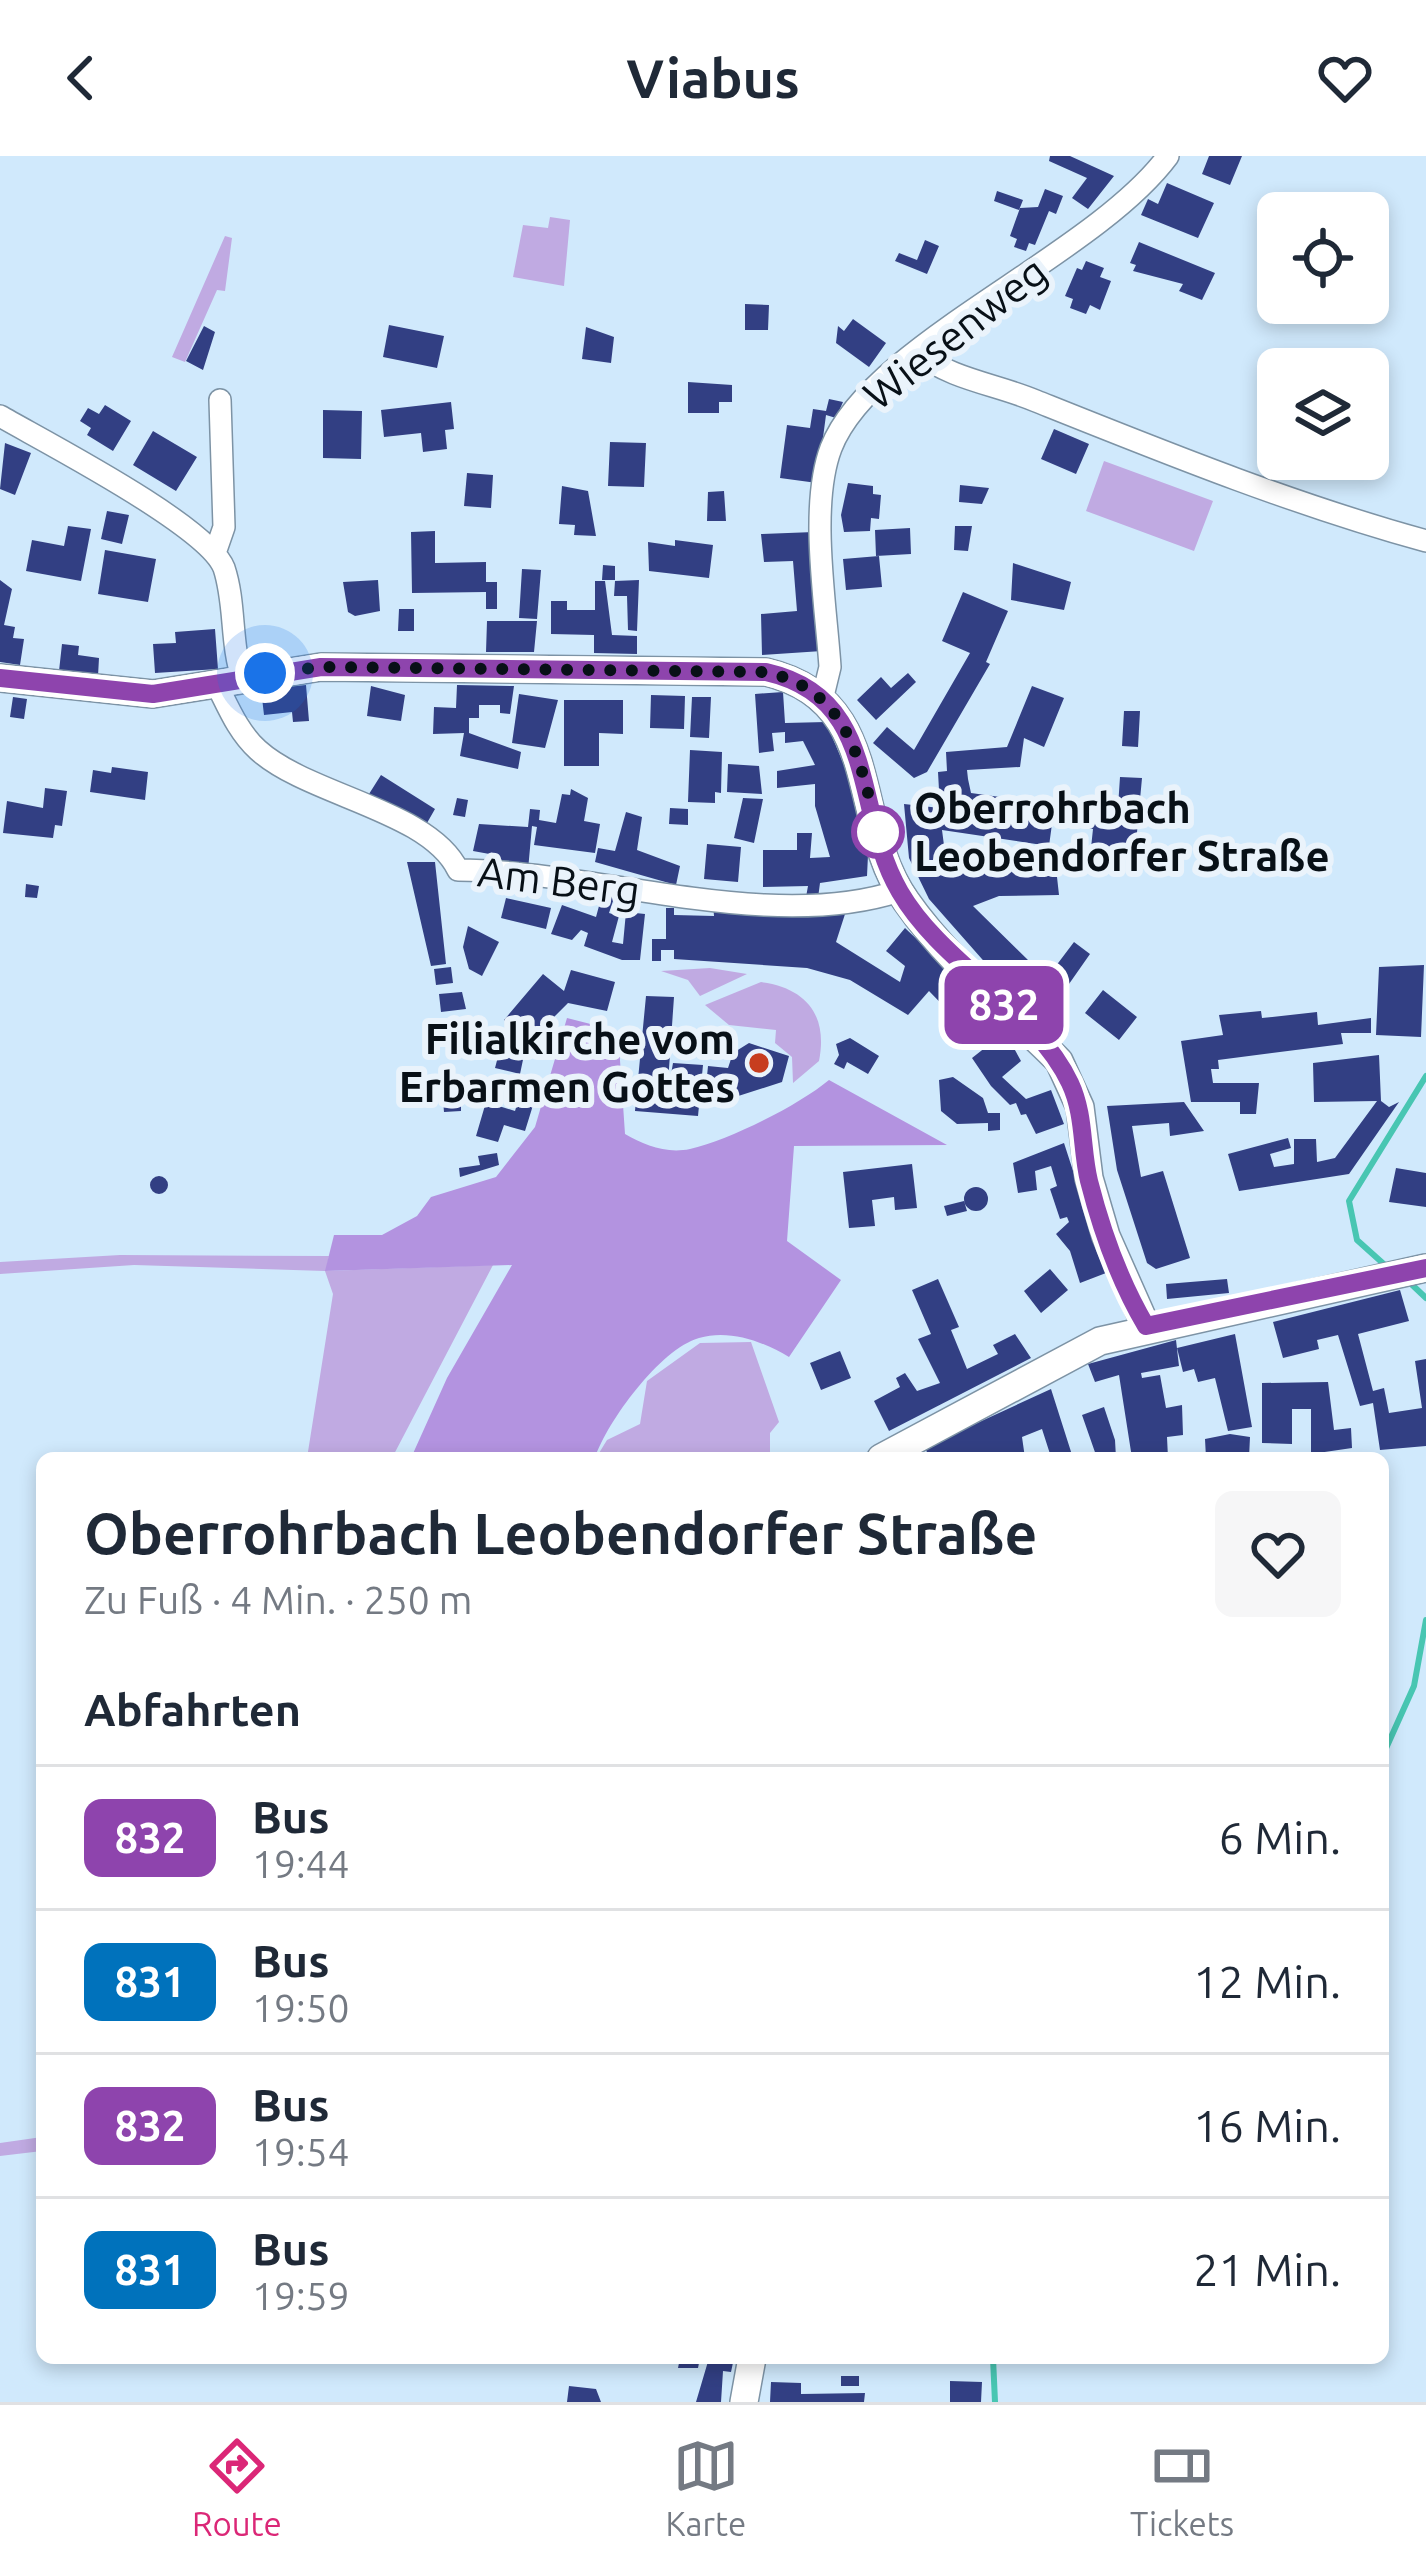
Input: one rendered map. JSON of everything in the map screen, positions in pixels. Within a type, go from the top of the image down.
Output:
[{"type":"main road","points":[[0,678],[134,693],[321,667],[766,672],[823,696],[852,744],[898,891],[1059,1061],[1080,1107],[1088,1178],[1106,1236],[1146,1326]]},
{"type":"main road","points":[[892,1452],[1080,1349],[1146,1326],[1422,1268]]},
{"type":"main road","points":[[744,2402],[751,2364]]},
{"type":"street","name":"Wiesenweg","points":[[823,696],[830,667],[822,519],[831,446],[860,404],[918,353],[1123,205],[1168,156]]},
{"type":"street","points":[[918,353],[959,376],[1029,398],[1286,501],[1422,540]]},
{"type":"street","points":[[215,553],[224,527],[220,400]]},
{"type":"street","points":[[0,416],[115,483],[215,553],[226,574],[230,683]]},
{"type":"street","name":"Am Berg","points":[[230,683],[237,725],[266,756],[439,844],[458,871],[803,904],[862,900],[898,891]]},
{"type":"shaded area","points":[[550,217],[570,220],[564,286],[513,277],[523,225],[548,228]]},
{"type":"shaded area","points":[[225,236],[232,238],[225,291],[217,290],[185,362],[172,357]]},
{"type":"shaded area","points":[[1104,461],[1213,501],[1194,551],[1086,511]]},
{"type":"shaded area","points":[[710,968],[747,974],[700,996],[688,980],[661,971]]},
{"type":"shaded area","points":[[761,982],[802,998],[817,1018],[819,1061],[793,1083],[792,1057],[775,1043],[776,1030],[729,1025],[705,1005]]},
{"type":"shaded area","points":[[567,1018],[618,1031],[625,1134],[648,1145],[672,1150],[706,1145],[762,1121],[829,1080],[947,1145],[794,1146],[787,1241],[841,1280],[789,1357],[735,1336],[699,1338],[684,1345],[637,1389],[597,1452],[414,1452],[447,1378],[512,1265],[325,1271],[334,1235],[382,1235],[417,1216],[431,1197],[496,1177],[535,1127]]},
{"type":"shaded area","points":[[120,1255],[329,1256],[326,1271],[493,1265],[395,1452],[308,1452],[333,1294],[325,1271],[134,1265],[0,1274],[0,1262]]},
{"type":"shaded area","points":[[751,1342],[779,1422],[770,1433],[770,1452],[600,1452],[607,1440],[640,1424],[647,1381],[700,1343]]},
{"type":"shaded area","points":[[36,2138],[36,2152],[0,2156],[0,2143]]},
{"type":"building","points":[[1050,156],[1070,156],[1114,176],[1088,209],[1072,198],[1087,178],[1049,161]]},
{"type":"building","points":[[1209,156],[1242,156],[1230,185],[1202,174]]},
{"type":"building","points":[[1167,183],[1214,203],[1198,238],[1141,215],[1148,199],[1158,204]]},
{"type":"building","points":[[1045,189],[1063,196],[1056,214],[1049,211],[1035,245],[1029,243],[1026,251],[1014,247],[1017,239],[1010,236],[1020,208],[1038,207]]},
{"type":"building","points":[[997,191],[1023,200],[1019,210],[994,201]]},
{"type":"building","points":[[925,240],[939,246],[927,274],[895,261],[899,253],[917,260]]},
{"type":"building","points":[[1139,242],[1215,273],[1202,300],[1179,291],[1183,284],[1133,271],[1136,265],[1130,263]]},
{"type":"building","points":[[1086,261],[1104,268],[1100,277],[1111,281],[1100,310],[1090,305],[1086,314],[1070,308],[1073,299],[1065,296],[1077,268],[1082,270]]},
{"type":"building","points":[[745,304],[769,305],[768,330],[745,330]]},
{"type":"building","points":[[853,319],[886,343],[869,367],[836,343],[838,326],[844,331]]},
{"type":"building","points":[[389,325],[444,336],[437,368],[383,357]]},
{"type":"building","points":[[204,326],[215,332],[203,370],[186,361]]},
{"type":"building","points":[[586,327],[614,337],[611,363],[582,359]]},
{"type":"building","points":[[688,382],[732,385],[732,402],[719,402],[719,413],[688,413]]},
{"type":"building","points":[[829,399],[843,402],[836,418],[826,415],[817,483],[780,478],[787,425],[810,428],[813,409],[826,411]]},
{"type":"building","points":[[451,402],[454,429],[445,430],[447,449],[423,452],[421,433],[384,437],[381,410]]},
{"type":"building","points":[[105,405],[131,421],[113,451],[87,435],[91,428],[80,421],[88,408],[99,414]]},
{"type":"building","points":[[323,410],[362,411],[361,459],[323,458]]},
{"type":"building","points":[[1054,429],[1089,444],[1076,474],[1041,459]]},
{"type":"building","points":[[153,431],[197,457],[176,491],[133,465]]},
{"type":"building","points":[[610,442],[646,443],[644,487],[608,486]]},
{"type":"building","points":[[5,443],[31,453],[15,495],[0,489]]},
{"type":"building","points":[[467,473],[493,475],[491,508],[464,506]]},
{"type":"building","points":[[848,483],[873,486],[873,494],[881,495],[879,519],[871,518],[870,531],[844,532],[841,515]]},
{"type":"building","points":[[960,485],[989,488],[982,504],[959,502]]},
{"type":"building","points":[[562,486],[588,491],[596,536],[574,535],[575,525],[559,524]]},
{"type":"building","points":[[724,491],[726,521],[707,521],[708,492]]},
{"type":"building","points":[[107,511],[129,515],[122,544],[101,539]]},
{"type":"building","points":[[68,526],[91,529],[81,581],[26,571],[32,540],[64,546]]},
{"type":"building","points":[[955,526],[972,526],[968,551],[954,550]]},
{"type":"building","points":[[910,528],[911,554],[876,556],[875,530]]},
{"type":"building","points":[[435,531],[435,563],[486,562],[486,582],[497,582],[497,609],[486,609],[486,592],[412,593],[411,532]]},
{"type":"building","points":[[814,532],[822,651],[762,655],[761,614],[797,611],[793,561],[764,562],[761,534]]},
{"type":"building","points":[[675,540],[713,545],[709,578],[649,571],[648,542],[675,546]]},
{"type":"building","points":[[105,550],[156,559],[148,602],[98,594]]},
{"type":"building","points":[[879,556],[882,587],[846,590],[843,559]]},
{"type":"building","points":[[1013,563],[1071,582],[1064,610],[1011,600]]},
{"type":"building","points":[[603,565],[615,566],[615,580],[602,580]]},
{"type":"building","points":[[522,569],[541,570],[537,619],[519,618]]},
{"type":"building","points":[[0,580],[12,589],[4,625],[15,627],[13,638],[24,639],[20,665],[0,662]]},
{"type":"building","points":[[378,580],[380,611],[355,616],[348,612],[343,582]]},
{"type":"building","points":[[639,580],[637,631],[628,630],[627,596],[614,596],[615,581]]},
{"type":"building","points":[[595,581],[605,581],[612,635],[637,636],[637,654],[594,653],[594,635],[551,634],[551,601],[567,601],[567,610],[595,610]]},
{"type":"building","points":[[963,592],[1008,611],[986,662],[990,664],[927,772],[914,778],[873,743],[887,727],[914,750],[970,653],[942,641]]},
{"type":"building","points":[[399,609],[414,609],[414,631],[398,631]]},
{"type":"building","points":[[487,621],[537,621],[534,652],[486,652]]},
{"type":"building","points":[[215,629],[218,669],[155,673],[153,644],[176,643],[175,632]]},
{"type":"building","points":[[62,644],[79,646],[78,655],[99,658],[98,676],[59,671]]},
{"type":"building","points":[[908,673],[916,682],[876,720],[857,700],[881,677],[891,688]]},
{"type":"building","points":[[306,685],[309,721],[293,722],[292,712],[264,715],[261,689]]},
{"type":"building","points":[[457,685],[514,686],[510,714],[500,713],[500,705],[479,705],[479,718],[469,718],[469,733],[521,752],[518,769],[460,756],[464,733],[433,734],[434,707],[456,708]]},
{"type":"building","points":[[371,686],[405,695],[401,721],[367,716]]},
{"type":"building","points":[[1032,686],[1064,698],[1044,747],[1024,738],[1020,767],[967,770],[971,793],[1022,800],[1020,819],[1052,824],[1049,846],[942,830],[945,853],[934,855],[939,871],[1055,859],[1059,895],[999,896],[973,906],[1028,960],[1004,984],[929,899],[909,858],[904,804],[940,808],[938,772],[947,771],[946,752],[1007,747]]},
{"type":"building","points":[[783,692],[785,723],[826,722],[847,772],[868,855],[867,876],[820,883],[818,898],[806,897],[808,886],[763,887],[763,850],[797,850],[797,833],[812,833],[810,858],[830,857],[815,806],[815,784],[777,788],[777,771],[815,765],[803,741],[785,743],[785,732],[772,733],[774,751],[759,753],[755,694]]},
{"type":"building","points":[[519,694],[558,700],[545,748],[512,743]]},
{"type":"building","points":[[651,695],[685,696],[684,729],[650,728]]},
{"type":"building","points":[[13,697],[27,699],[24,719],[10,717]]},
{"type":"building","points":[[692,697],[711,697],[709,738],[690,737]]},
{"type":"building","points":[[564,700],[623,700],[623,734],[599,733],[599,766],[564,766]]},
{"type":"building","points":[[1124,711],[1140,711],[1138,747],[1122,746]]},
{"type":"building","points":[[690,750],[722,752],[721,793],[715,792],[715,803],[688,802]]},
{"type":"building","points":[[728,764],[759,766],[762,794],[727,792]]},
{"type":"building","points":[[112,767],[148,772],[145,800],[90,792],[93,770],[111,773]]},
{"type":"building","points":[[381,775],[435,809],[423,830],[369,794]]},
{"type":"building","points":[[1120,777],[1142,778],[1135,854],[1091,848],[1093,829],[1058,824],[1060,799],[1118,807]]},
{"type":"building","points":[[45,788],[67,791],[62,826],[55,825],[53,838],[3,833],[7,801],[43,808]]},
{"type":"building","points":[[571,789],[588,798],[584,821],[600,824],[595,853],[534,845],[537,827],[532,826],[528,870],[493,863],[495,855],[473,851],[479,824],[528,827],[530,809],[540,810],[539,820],[556,823],[562,794],[570,795]]},
{"type":"building","points":[[457,798],[468,800],[465,817],[453,815]]},
{"type":"building","points":[[743,798],[763,799],[754,843],[734,838]]},
{"type":"building","points":[[670,808],[688,809],[688,825],[669,824]]},
{"type":"building","points":[[626,812],[642,817],[637,850],[680,866],[676,885],[595,862],[598,848],[615,851]]},
{"type":"building","points":[[707,844],[741,847],[738,882],[704,879]]},
{"type":"building","points":[[407,862],[435,862],[446,964],[431,966]]},
{"type":"building","points":[[26,884],[39,886],[37,898],[25,897]]},
{"type":"building","points":[[602,895],[614,898],[609,913],[619,916],[612,942],[623,944],[626,912],[645,914],[640,960],[622,960],[584,946],[588,933],[581,930],[572,940],[551,934],[562,905],[596,917]]},
{"type":"building","points":[[506,898],[551,908],[546,929],[501,918]]},
{"type":"building","points":[[713,904],[846,911],[836,942],[900,982],[905,966],[886,951],[905,928],[1006,1024],[995,1035],[973,1014],[962,1025],[929,991],[908,1015],[850,980],[807,968],[674,959],[674,950],[661,950],[661,961],[652,961],[652,939],[666,939],[666,908],[674,908],[674,915],[714,916]]},
{"type":"building","points":[[468,926],[499,942],[482,976],[469,969],[463,947]]},
{"type":"building","points":[[1074,942],[1090,954],[1062,994],[1043,983]]},
{"type":"building","points":[[1424,965],[1421,1037],[1376,1035],[1379,967]]},
{"type":"building","points":[[451,967],[453,983],[436,985],[434,969]]},
{"type":"building","points":[[571,970],[615,982],[607,1011],[568,1003],[544,1027],[549,1031],[534,1052],[526,1047],[531,1040],[504,1020],[543,974],[564,991]]},
{"type":"building","points":[[1103,990],[1137,1017],[1119,1040],[1085,1013]]},
{"type":"building","points":[[462,992],[466,1009],[441,1012],[439,994]]},
{"type":"building","points":[[646,996],[674,997],[667,1097],[673,1063],[703,1065],[698,1116],[635,1111]]},
{"type":"building","points":[[1261,1011],[1262,1018],[1317,1012],[1318,1025],[1371,1018],[1371,1033],[1341,1033],[1343,1044],[1218,1060],[1219,1069],[1211,1069],[1213,1083],[1259,1083],[1256,1114],[1240,1114],[1240,1102],[1191,1102],[1181,1041],[1223,1035],[1219,1015]]},
{"type":"building","points":[[460,1022],[461,1040],[441,1040],[440,1023]]},
{"type":"building","points":[[1005,1032],[1021,1061],[1002,1077],[1026,1099],[1051,1090],[1064,1124],[1036,1134],[1026,1114],[1021,1115],[1016,1103],[1010,1105],[991,1086],[972,1058]]},
{"type":"building","points":[[850,1038],[879,1056],[868,1074],[847,1062],[844,1069],[834,1064],[839,1055],[836,1044]]},
{"type":"building","points":[[749,1043],[789,1056],[782,1082],[704,1107],[708,1066],[728,1068],[733,1053]]},
{"type":"building","points":[[500,1049],[524,1055],[520,1074],[495,1068]]},
{"type":"building","points":[[1379,1055],[1381,1101],[1389,1107],[1399,1102],[1349,1174],[1239,1191],[1228,1154],[1288,1138],[1291,1148],[1270,1154],[1274,1167],[1294,1164],[1294,1139],[1316,1139],[1317,1162],[1335,1158],[1377,1101],[1314,1102],[1313,1063]]},
{"type":"building","points":[[458,1077],[459,1095],[446,1096],[445,1078]]},
{"type":"building","points":[[953,1077],[983,1098],[988,1113],[1000,1113],[1000,1130],[988,1131],[988,1123],[957,1124],[941,1111],[939,1080]]},
{"type":"building","points":[[519,1098],[534,1102],[525,1131],[504,1125],[498,1142],[476,1136],[486,1102],[515,1111]]},
{"type":"building","points":[[461,1099],[461,1111],[444,1112],[443,1100]]},
{"type":"building","points":[[1184,1102],[1204,1131],[1170,1136],[1169,1123],[1132,1126],[1141,1177],[1163,1171],[1190,1258],[1156,1269],[1147,1263],[1117,1170],[1107,1106]]},
{"type":"building","points":[[1064,1143],[1106,1273],[1080,1283],[1070,1251],[1056,1234],[1069,1222],[1067,1217],[1060,1219],[1050,1189],[1057,1186],[1051,1166],[1035,1171],[1037,1190],[1018,1193],[1013,1163]]},
{"type":"building","points":[[497,1153],[499,1165],[460,1177],[459,1168],[480,1165],[478,1156]]},
{"type":"building","points":[[912,1164],[917,1208],[895,1210],[894,1197],[872,1200],[875,1226],[849,1228],[843,1172]]},
{"type":"building","points":[[1396,1168],[1426,1173],[1426,1207],[1389,1202]]},
{"type":"building","points":[[159,1176],[168,1185],[159,1194],[150,1185]]},
{"type":"building","points":[[976,1187],[985,1190],[985,1208],[976,1211],[967,1208],[964,1199],[967,1190]]},
{"type":"building","points":[[964,1201],[967,1211],[947,1216],[944,1206]]},
{"type":"building","points":[[1050,1269],[1068,1290],[1041,1313],[1024,1291]]},
{"type":"building","points":[[938,1279],[959,1327],[951,1330],[967,1369],[998,1354],[993,1345],[1015,1334],[1031,1358],[889,1431],[874,1401],[900,1387],[896,1378],[905,1373],[917,1391],[940,1383],[918,1339],[931,1334],[912,1290]]},
{"type":"building","points":[[1227,1279],[1229,1293],[1167,1299],[1166,1284]]},
{"type":"building","points":[[1400,1290],[1409,1321],[1358,1334],[1373,1391],[1384,1388],[1389,1413],[1422,1408],[1415,1361],[1426,1359],[1426,1446],[1380,1450],[1373,1403],[1360,1406],[1338,1335],[1317,1340],[1319,1349],[1283,1358],[1273,1322]]},
{"type":"building","points":[[1235,1334],[1252,1427],[1228,1431],[1215,1378],[1198,1382],[1194,1369],[1183,1372],[1177,1348]]},
{"type":"building","points":[[1176,1340],[1179,1366],[1141,1373],[1142,1378],[1160,1375],[1166,1408],[1182,1405],[1183,1435],[1167,1437],[1168,1452],[1131,1452],[1119,1375],[1095,1382],[1088,1364]]},
{"type":"building","points":[[840,1351],[851,1378],[821,1390],[810,1363]]},
{"type":"building","points":[[1328,1382],[1334,1430],[1351,1428],[1352,1448],[1311,1452],[1311,1409],[1292,1409],[1292,1444],[1262,1443],[1262,1383]]},
{"type":"building","points":[[1051,1389],[1071,1452],[1049,1452],[1042,1429],[1022,1437],[1024,1452],[927,1452],[925,1447]]},
{"type":"building","points":[[1104,1407],[1116,1452],[1095,1452],[1082,1415]]},
{"type":"building","points":[[1230,1434],[1250,1437],[1249,1452],[1206,1452],[1205,1439]]},
{"type":"building","points":[[707,2364],[733,2364],[731,2372],[723,2371],[721,2402],[696,2402]]},
{"type":"building","points":[[841,2376],[859,2376],[859,2386],[841,2386]]},
{"type":"building","points":[[950,2381],[982,2382],[981,2402],[950,2402]]},
{"type":"building","points":[[771,2382],[801,2383],[801,2394],[865,2393],[864,2402],[770,2402]]},
{"type":"building","points":[[569,2386],[596,2389],[601,2402],[567,2402]]},
{"type":"waterway","points":[[1386,1266],[1357,1240],[1349,1201],[1426,1076]]},
{"type":"waterway","points":[[1407,1280],[1426,1298]]},
{"type":"waterway","points":[[1389,1742],[1414,1686],[1426,1620]]},
{"type":"waterway","points":[[993,2364],[995,2402]]},
{"type":"bus line","name":"832","points":[[0,678],[153,694],[206,689],[277,670],[321,667],[766,672],[786,676],[823,696],[843,726],[898,891],[922,922],[1059,1061],[1080,1107],[1088,1178],[1106,1236],[1146,1326],[1426,1268]]},
{"type":"place","name":"Oberrohrbach Leobendorfer Straße","points":[[878,832]]},
{"type":"place","name":"Filialkirche vom Erbarmen Gottes","points":[[759,1063]]},
{"type":"route","points":[[265,673],[321,667],[766,672],[786,676],[823,696],[834,709],[860,766],[878,832]]}]
